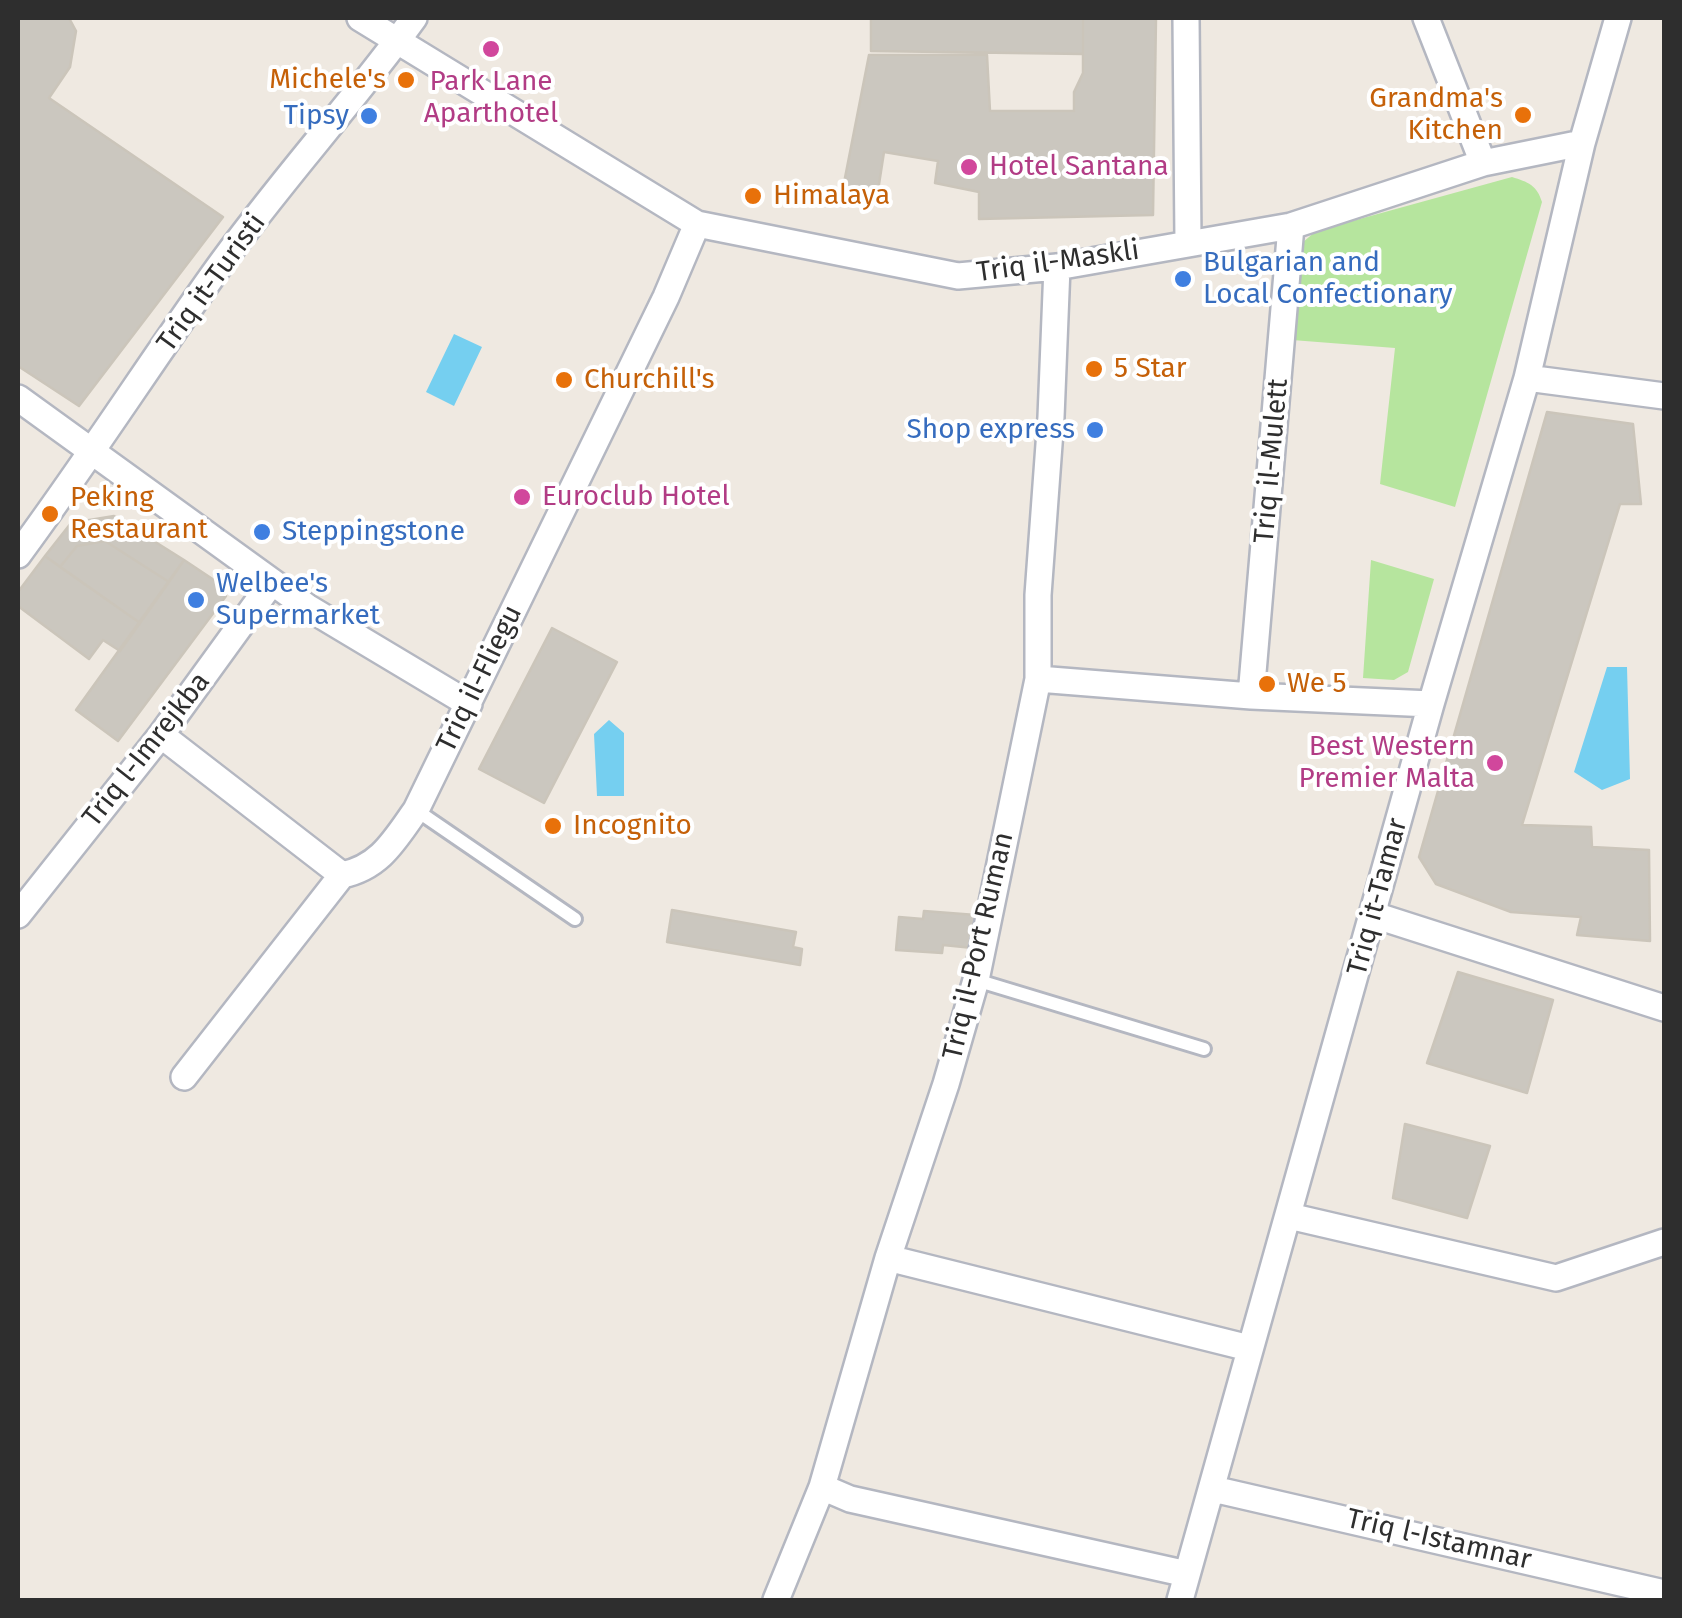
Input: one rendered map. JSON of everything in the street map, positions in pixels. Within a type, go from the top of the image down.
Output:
[{"type":"street","name":"Triq il-Maskli","points":[[360,18],[698,224],[958,276],[1058,267],[1291,226],[1482,163],[1582,143]]},
{"type":"street","name":"Triq it-Turisti","points":[[18,555],[94,452],[215,272],[414,18]]},
{"type":"street","points":[[1186,18],[1188,242]]},
{"type":"street","points":[[1426,18],[1482,163]]},
{"type":"street","name":"Triq it-Tamar","points":[[1180,1600],[1526,378],[1582,143],[1618,18]]},
{"type":"street","name":"Triq il-Fliegu","points":[[184,1077],[342,876],[362,871],[384,855],[416,810],[666,298],[698,224]]},
{"type":"street","name":"Triq il-Mulett","points":[[1252,696],[1291,226]]},
{"type":"street","name":"Triq il-Port Ruman","points":[[776,1600],[822,1487],[888,1258],[976,980],[1038,679],[1038,595],[1052,417],[1058,267]]},
{"type":"street","points":[[1526,378],[1664,396]]},
{"type":"street","points":[[18,398],[307,607],[469,704]]},
{"type":"street","name":"Triq l-Imrejkba","points":[[18,915],[161,735],[272,582]]},
{"type":"street","points":[[1038,679],[1252,696],[1431,704]]},
{"type":"street","points":[[161,735],[342,876]]},
{"type":"street","points":[[1374,915],[1664,1010]]},
{"type":"street","points":[[1289,1216],[1556,1278],[1664,1242]]},
{"type":"street","points":[[888,1258],[1249,1348]]},
{"type":"street","points":[[822,1487],[850,1499],[1187,1574]]},
{"type":"street","name":"Triq l-Istamnar","points":[[1213,1489],[1664,1593]]},
{"type":"lane","points":[[416,810],[575,920]]},
{"type":"lane","points":[[976,980],[1204,1049]]},
{"type":"green space","points":[[1512,177],[1531,185],[1542,202],[1455,507],[1380,484],[1395,348],[1292,340],[1302,243],[1316,231]]},
{"type":"green space","points":[[1371,560],[1434,579],[1408,672],[1394,680],[1363,678]]},
{"type":"water","points":[[454,334],[482,347],[454,406],[426,392]]},
{"type":"water","points":[[1607,667],[1627,667],[1630,779],[1602,790],[1574,772]]},
{"type":"water","points":[[609,720],[624,733],[624,796],[597,796],[594,734]]},
{"type":"building","points":[[18,18],[69,18],[76,31],[70,67],[49,98],[223,217],[79,406],[18,366]]},
{"type":"building","points":[[871,18],[1083,18],[1083,54],[871,51]]},
{"type":"building","points":[[1083,18],[1156,18],[1153,215],[979,219],[979,192],[935,183],[938,161],[884,152],[877,197],[843,188],[869,55],[987,55],[990,111],[1074,111],[1074,92],[1083,73]]},
{"type":"building","points":[[1547,412],[1633,424],[1641,504],[1620,504],[1522,825],[1591,827],[1592,847],[1649,850],[1650,941],[1577,935],[1581,917],[1511,912],[1436,884],[1419,857]]},
{"type":"building","points":[[114,516],[184,560],[169,582],[105,541],[77,546],[60,567],[45,556],[71,523]]},
{"type":"building","points":[[105,541],[169,582],[140,623],[60,567],[77,546]]},
{"type":"building","points":[[45,556],[140,623],[120,651],[103,640],[89,659],[18,606],[18,592]]},
{"type":"building","points":[[184,560],[217,582],[226,596],[118,741],[76,710]]},
{"type":"building","points":[[552,628],[617,662],[544,803],[479,769]]},
{"type":"building","points":[[672,910],[796,932],[793,947],[802,949],[800,965],[667,942]]},
{"type":"building","points":[[924,911],[976,915],[973,948],[943,945],[942,953],[896,950],[899,917],[923,919]]},
{"type":"building","points":[[1458,972],[1553,1000],[1527,1093],[1427,1063]]},
{"type":"building","points":[[1405,1124],[1490,1146],[1467,1218],[1393,1198]]},
{"type":"place","name":"Park Lane Aparthotel","points":[[491,49]]},
{"type":"place","name":"Michele's","points":[[406,80]]},
{"type":"place","name":"Grandma's Kitchen","points":[[1523,115]]},
{"type":"place","name":"Tipsy","points":[[369,116]]},
{"type":"place","name":"Hotel Santana","points":[[969,167]]},
{"type":"place","name":"Himalaya","points":[[753,196]]},
{"type":"place","name":"Bulgarian and Local Confectionary","points":[[1183,279]]},
{"type":"place","name":"5 Star","points":[[1094,369]]},
{"type":"place","name":"Churchill's","points":[[564,380]]},
{"type":"place","name":"Shop express","points":[[1095,430]]},
{"type":"place","name":"Euroclub Hotel","points":[[522,497]]},
{"type":"place","name":"Peking Restaurant","points":[[50,514]]},
{"type":"place","name":"Steppingstone","points":[[262,532]]},
{"type":"place","name":"Welbee's Supermarket","points":[[196,600]]},
{"type":"place","name":"We 5","points":[[1267,684]]},
{"type":"place","name":"Best Western Premier Malta","points":[[1495,763]]},
{"type":"place","name":"Incognito","points":[[553,826]]}]
